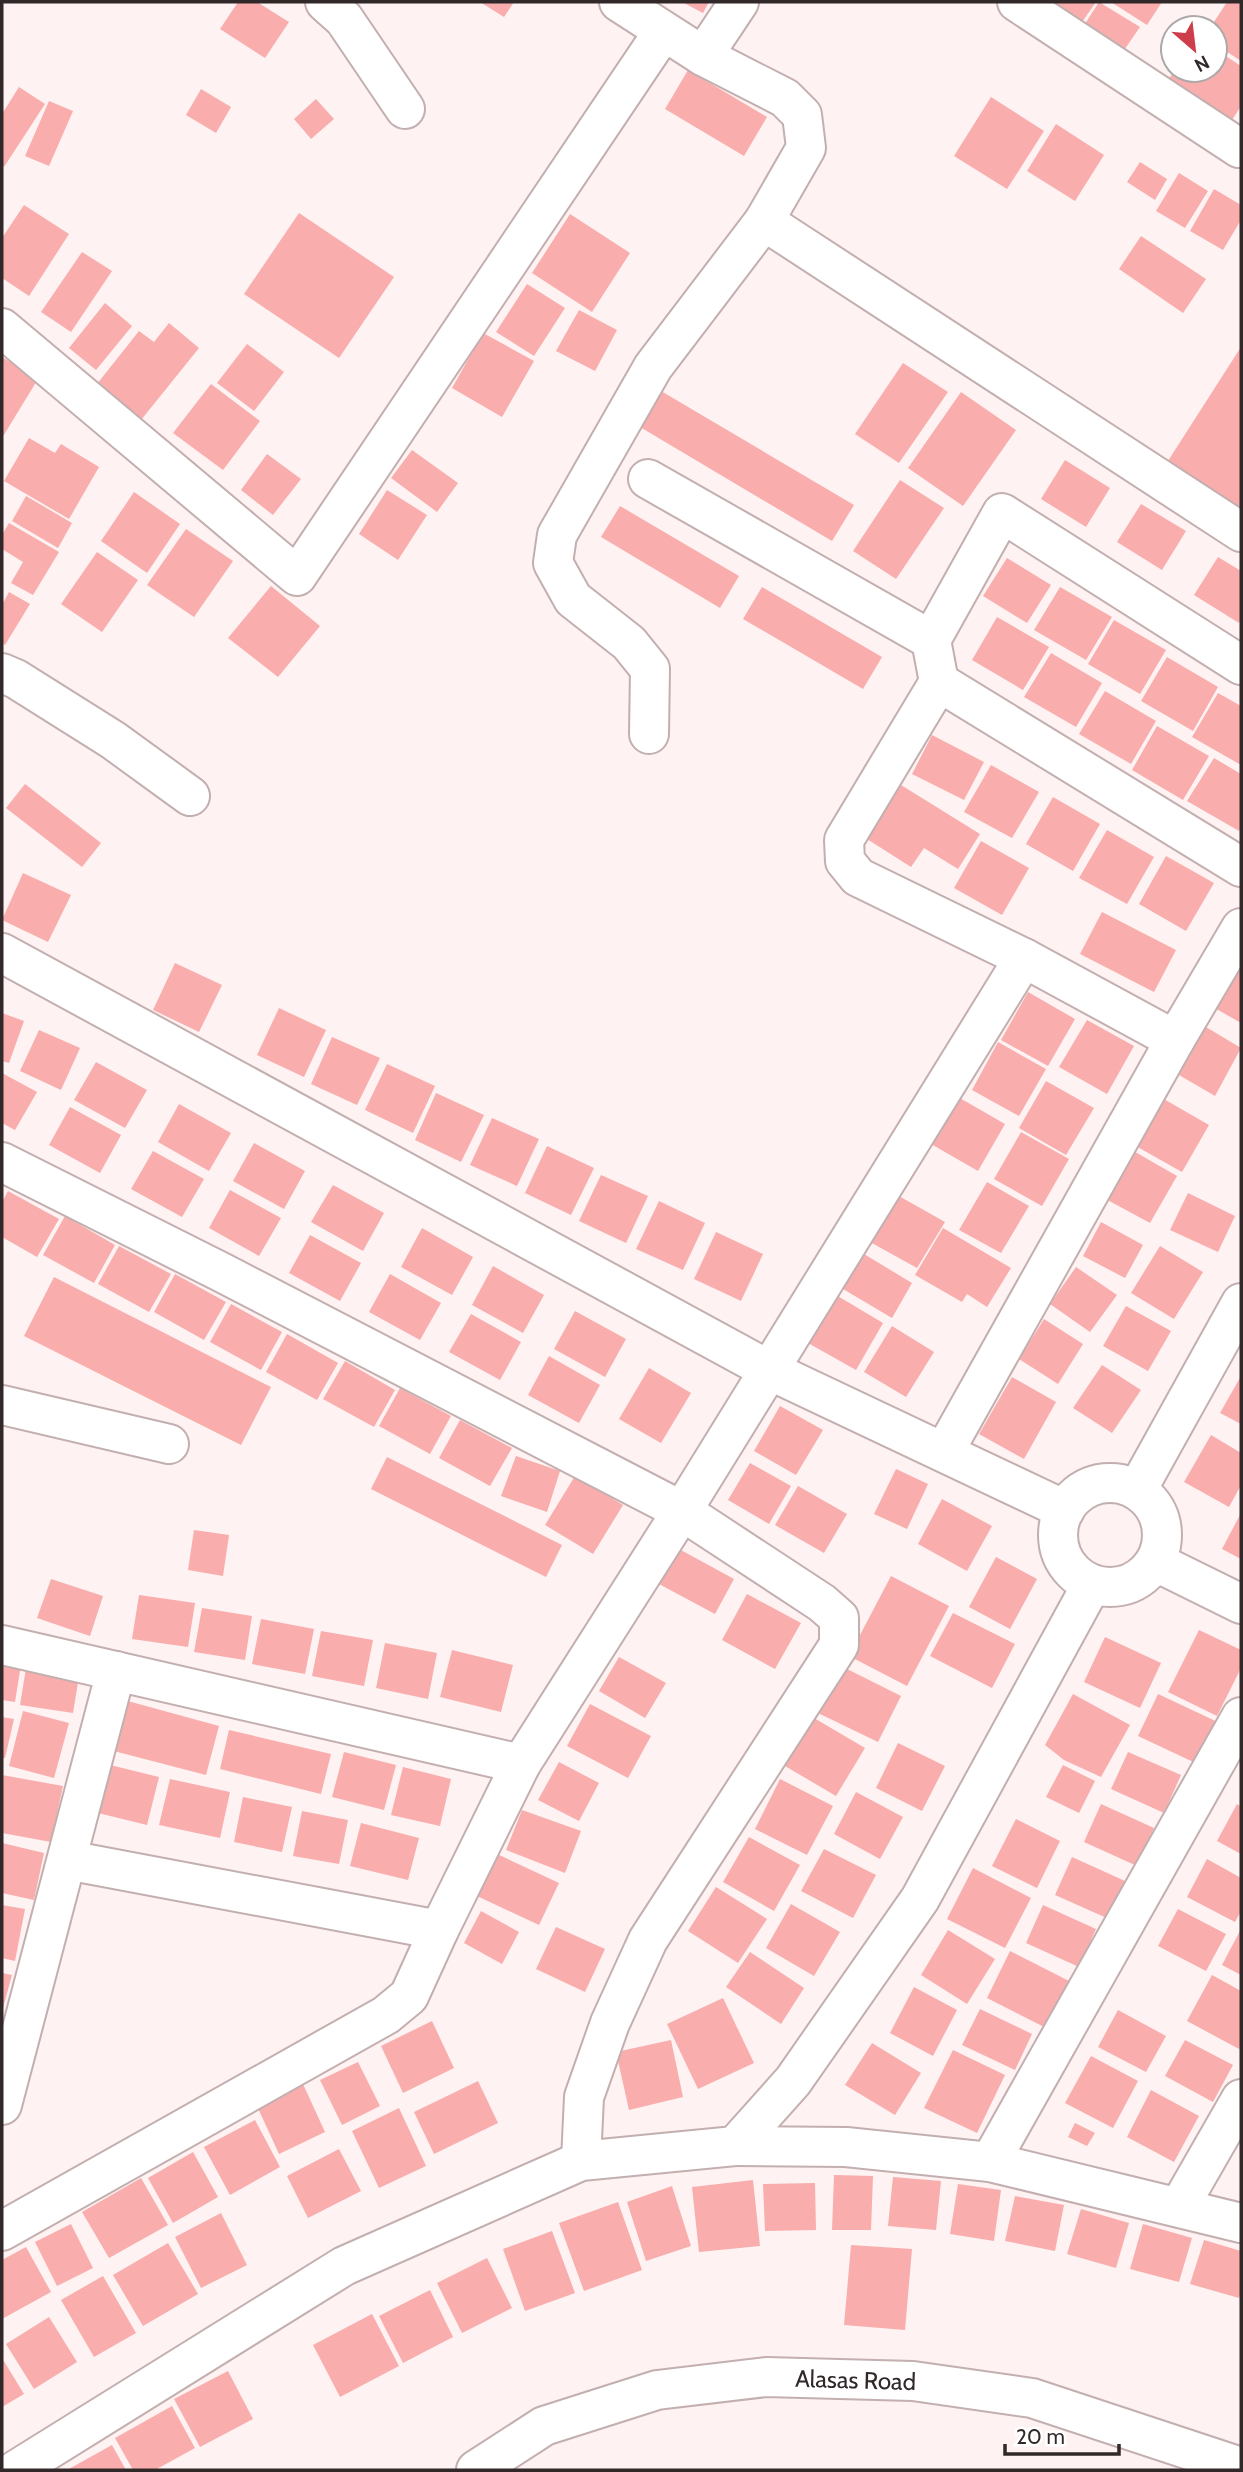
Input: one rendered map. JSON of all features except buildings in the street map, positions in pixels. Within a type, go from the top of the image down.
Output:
[{"type":"street","points":[[325,2],[344,19],[405,109]]},
{"type":"street","points":[[619,2],[703,56],[785,98],[802,115],[806,148],[764,221],[653,367],[557,535],[553,563],[573,599],[629,643],[650,669],[649,734]]},
{"type":"street","points":[[703,56],[739,2]]},
{"type":"street","points":[[1017,2],[1239,148]]},
{"type":"street","points":[[2,328],[297,576],[663,32]]},
{"type":"street","points":[[764,221],[1241,532]]},
{"type":"street","points":[[648,479],[931,640]]},
{"type":"street","points":[[1175,1040],[1024,958],[858,877],[845,861],[844,840],[939,682],[931,640],[1002,513],[1241,665]]},
{"type":"street","points":[[2,673],[113,740],[190,796]]},
{"type":"street","points":[[939,682],[1241,867]]},
{"type":"street","points":[[944,1452],[1175,1040],[1241,928]]},
{"type":"street","points":[[2,953],[769,1370],[1065,1510]]},
{"type":"street","points":[[2,2231],[386,2015],[410,1996],[439,1930],[521,1763],[682,1511],[1024,958]]},
{"type":"street","points":[[2,1162],[221,1272],[682,1511],[839,1618],[839,1645],[648,1941],[610,2023],[584,2097],[581,2161]]},
{"type":"street","points":[[1137,1490],[1241,1303]]},
{"type":"street","points":[[2,1405],[169,1444]]},
{"type":"street","points":[[1105,1483],[1121,1484],[1137,1490],[1152,1503],[1161,1521],[1163,1542],[1156,1562],[1139,1579],[1116,1587],[1092,1584],[1076,1575],[1065,1562],[1058,1545],[1058,1527],[1074,1496],[1105,1483]]},
{"type":"street","points":[[1156,1562],[1241,1604]]},
{"type":"street","points":[[735,2147],[793,2081],[920,1899],[1092,1584]]},
{"type":"street","points":[[2,1645],[521,1763]]},
{"type":"street","points":[[2,2105],[116,1671]]},
{"type":"street","points":[[990,2162],[1241,1717]]},
{"type":"street","points":[[67,1860],[439,1930]]},
{"type":"street","points":[[1180,2207],[1241,2099]]},
{"type":"street","points":[[16,2470],[344,2266],[581,2161],[735,2147],[846,2147],[990,2162],[1241,2223]]},
{"type":"street","name":"Alasas Road","points":[[476,2470],[544,2426],[657,2390],[766,2377],[913,2381],[1032,2398],[1241,2467]]}]
